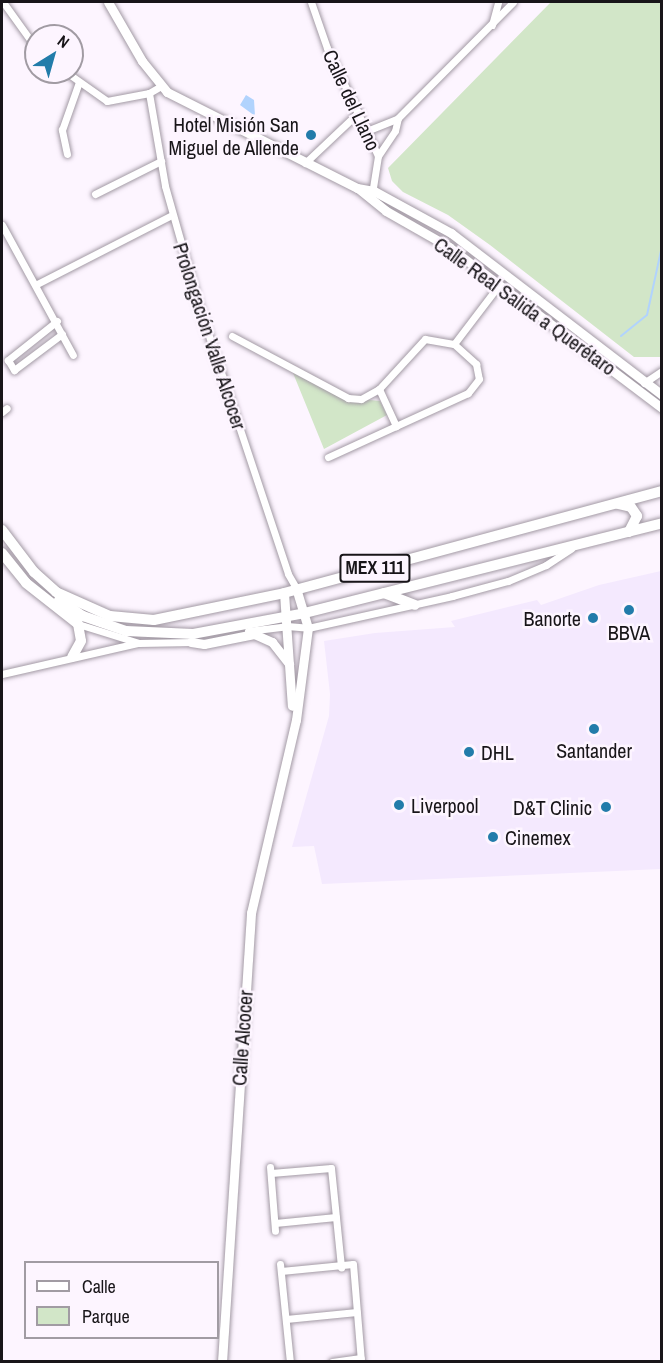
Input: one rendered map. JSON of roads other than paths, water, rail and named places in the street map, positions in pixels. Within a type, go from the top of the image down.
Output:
[{"type":"main road","points":[[656,492],[662,485]]},
{"type":"main road","name":"MEX 111","points":[[2,530],[34,572],[56,592],[110,616],[154,620],[284,593],[656,492]]},
{"type":"main road","points":[[614,504],[634,510],[637,516],[629,532]]},
{"type":"main road","name":"MEX 111","points":[[2,539],[30,575],[54,597],[83,616],[126,631],[193,634],[287,622],[305,613],[381,592],[576,546],[662,523]]},
{"type":"main road","points":[[2,553],[26,583],[78,624],[81,641],[72,657]]},
{"type":"main road","points":[[381,592],[406,599],[415,605]]},
{"type":"street","points":[[3,2],[24,31]]},
{"type":"street","name":"Calle Real Salida a Querétaro","points":[[108,2],[161,86],[214,119],[451,233],[642,386],[662,408]]},
{"type":"street","name":"Calle del Llano","points":[[311,2],[331,57],[369,130],[378,156],[372,195]]},
{"type":"street","points":[[492,26],[498,2]]},
{"type":"street","points":[[369,130],[398,118],[492,26],[513,2]]},
{"type":"street","points":[[67,154],[62,130],[78,84]]},
{"type":"street","points":[[82,84],[107,101],[149,93],[161,86]]},
{"type":"street","name":"Prolongación Valle Alcocer","points":[[149,93],[172,215],[198,306],[288,574],[296,588]]},
{"type":"street","points":[[305,163],[359,112]]},
{"type":"street","points":[[378,156],[395,131],[398,118]]},
{"type":"street","points":[[95,194],[161,161]]},
{"type":"street","name":"Calle Real Salida a Querétaro","points":[[372,195],[449,247],[642,386],[662,395]]},
{"type":"street","points":[[37,284],[172,215]]},
{"type":"street","points":[[2,225],[37,284],[73,355]]},
{"type":"street","points":[[454,344],[499,285]]},
{"type":"street","points":[[57,321],[8,360],[14,370],[62,334]]},
{"type":"street","points":[[232,336],[348,398],[361,399],[379,389],[425,339],[454,344],[479,370],[476,386],[328,457]]},
{"type":"street","points":[[642,386],[662,371]]},
{"type":"street","points":[[379,389],[396,426]]},
{"type":"street","points":[[191,642],[287,622],[308,628],[415,605],[508,581],[546,565],[576,546]]},
{"type":"street","points":[[284,593],[288,574]]},
{"type":"street","name":"Calle Alcocer","points":[[222,1362],[250,913],[296,720],[297,693],[308,628],[296,588]]},
{"type":"street","name":"Calle Alcocer","points":[[284,593],[296,720]]},
{"type":"street","points":[[78,624],[139,643]]},
{"type":"street","points":[[2,674],[139,643],[204,644],[254,634],[272,642],[290,665]]},
{"type":"street","points":[[336,1217],[275,1227],[271,1170],[331,1168],[336,1217],[341,1267]]},
{"type":"street","points":[[290,1362],[280,1268],[341,1267],[353,1264],[361,1360],[333,1362]]},
{"type":"street","points":[[286,1319],[357,1312]]},
{"type":"water","points":[[246,95],[254,100],[255,116],[240,105]]},
{"type":"waterway","points":[[621,336],[647,315],[662,246]]},
{"type":"place","name":"Hotel Misión San Miguel de Allende","points":[[311,135]]},
{"type":"place","name":"BBVA","points":[[629,610]]},
{"type":"place","name":"Banorte","points":[[593,618]]},
{"type":"place","name":"Santander","points":[[594,729]]},
{"type":"place","name":"DHL","points":[[469,752]]},
{"type":"place","name":"Liverpool","points":[[399,805]]},
{"type":"place","name":"D&T Clinic","points":[[606,807]]},
{"type":"place","name":"Cinemex","points":[[493,837]]}]
